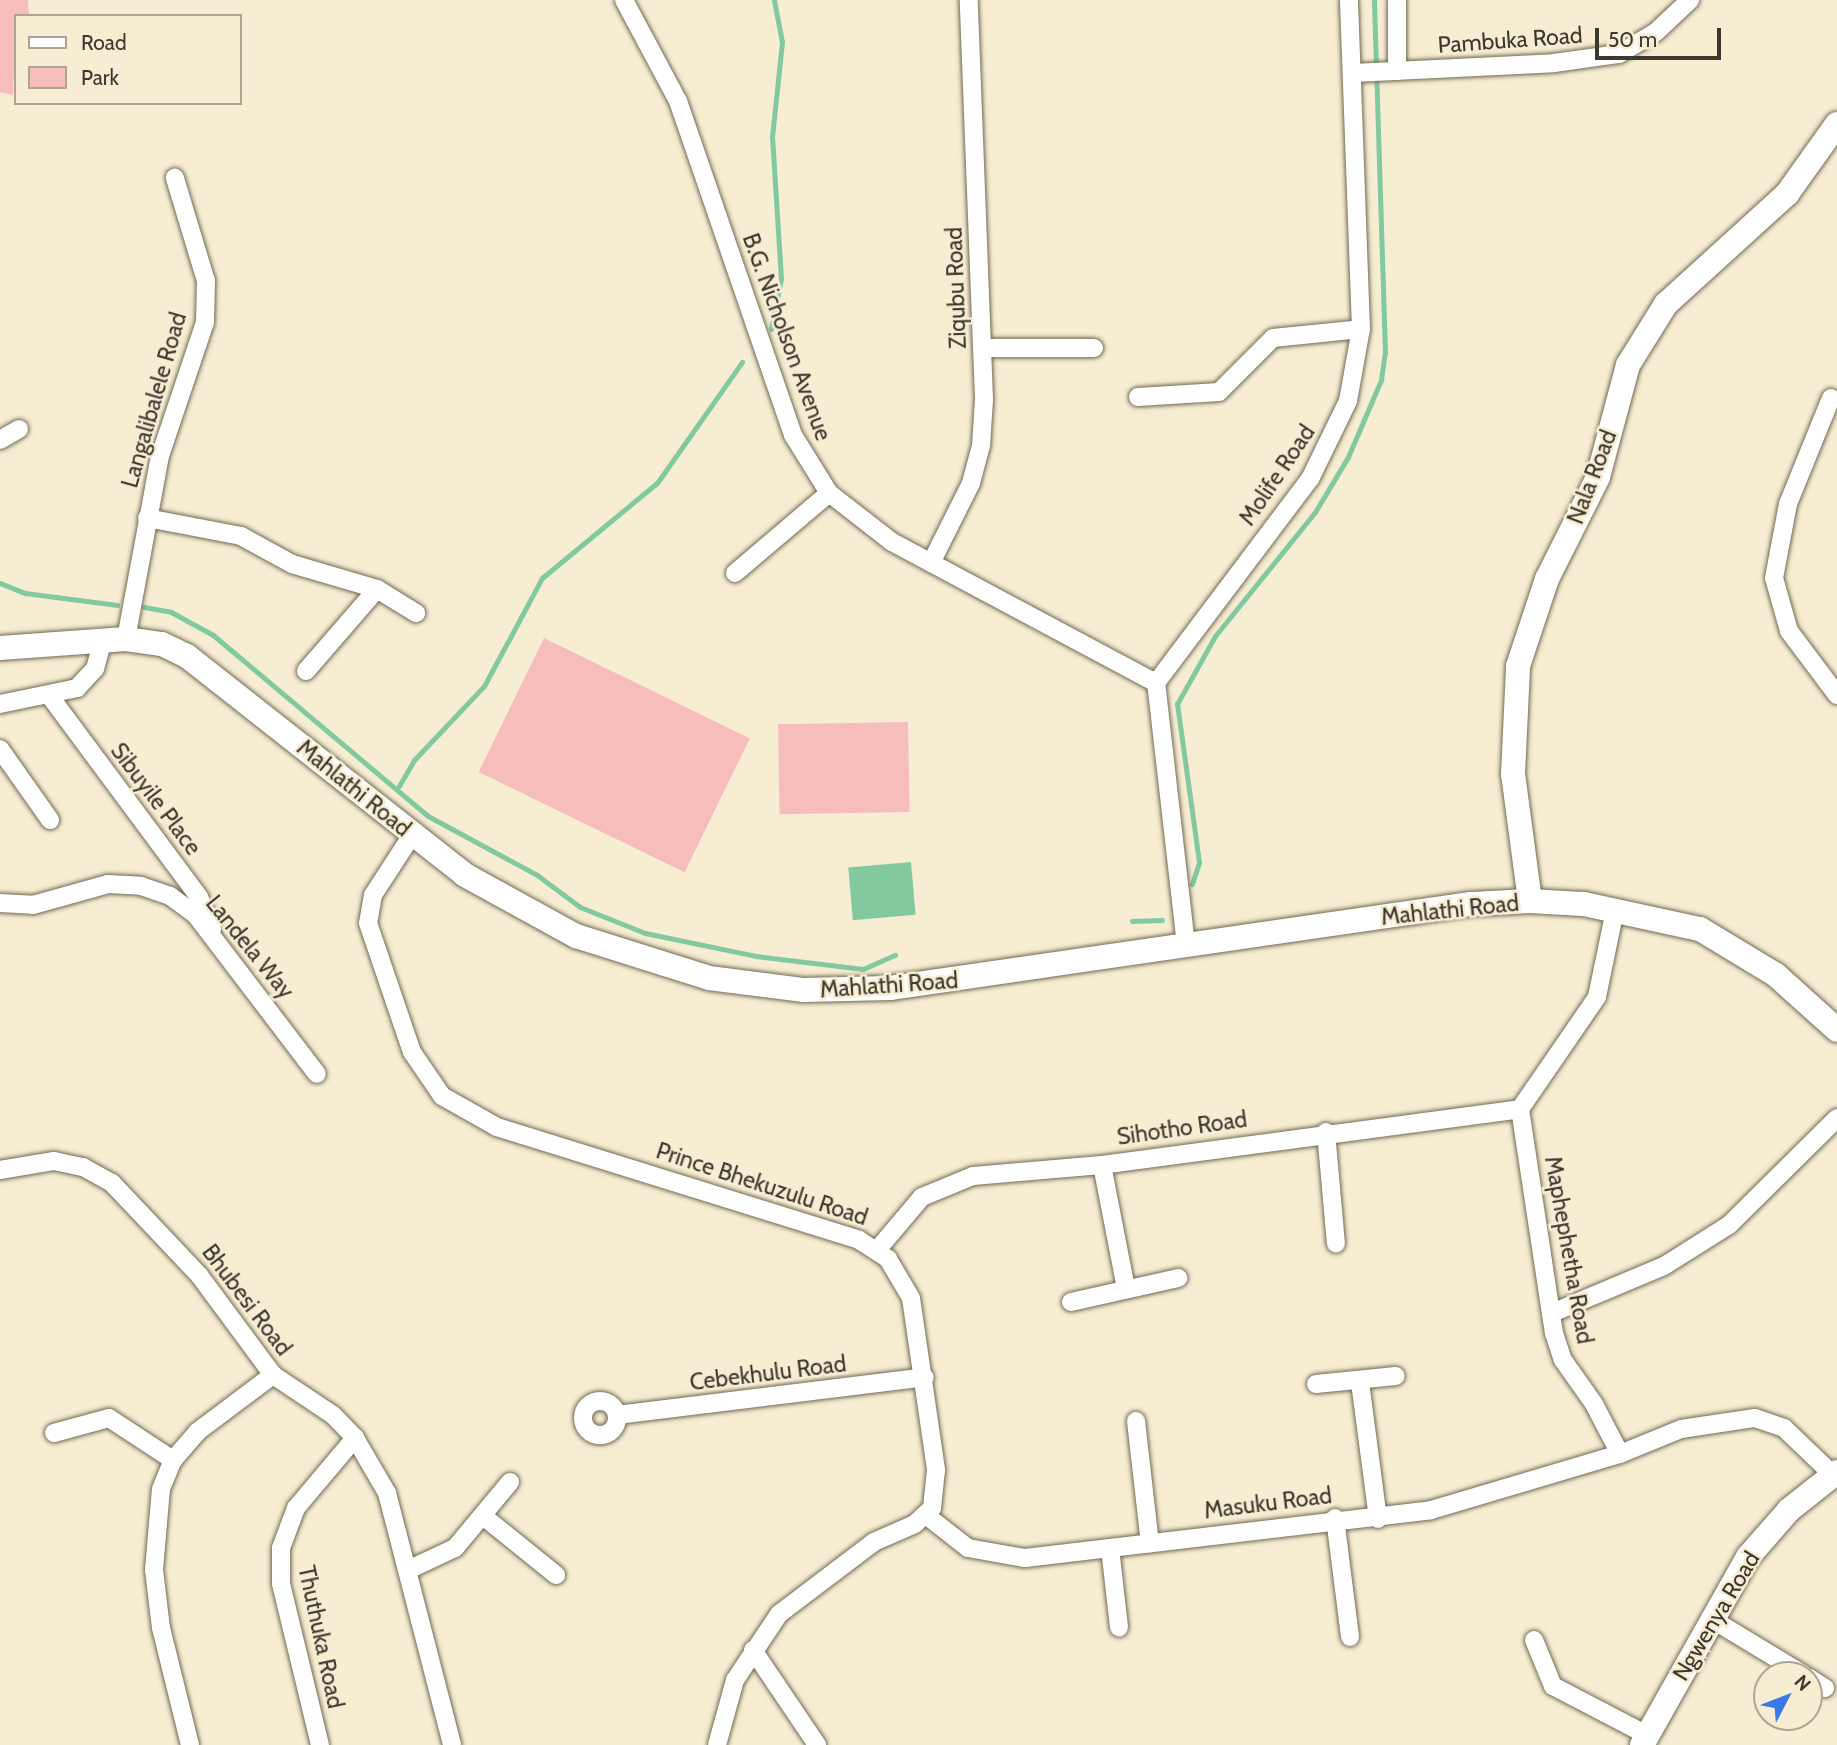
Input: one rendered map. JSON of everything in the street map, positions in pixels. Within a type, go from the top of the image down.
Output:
[{"type":"street","name":"B.G. Nicholson Avenue","points":[[624,0],[678,101],[787,420],[829,493],[866,525],[931,563],[1156,683]]},
{"type":"street","name":"Ziqubu Road","points":[[931,563],[971,483],[981,446],[982,348],[969,0]]},
{"type":"street","name":"Molife Road","points":[[1156,683],[1327,451],[1348,401],[1362,329],[1356,73],[1349,0]]},
{"type":"street","points":[[1393,71],[1397,0]]},
{"type":"street","name":"Pambuka Road","points":[[1356,73],[1619,54],[1656,32],[1690,0]]},
{"type":"street","name":"Nala Road","points":[[1530,901],[1513,774],[1518,666],[1548,579],[1598,477],[1628,365],[1666,303],[1787,194],[1837,124]]},
{"type":"street","name":"Langalibalele Road","points":[[0,704],[77,688],[89,677],[115,639],[147,518],[160,456],[205,322],[206,281],[175,178]]},
{"type":"street","points":[[1138,397],[1219,391],[1273,338],[1362,329]]},
{"type":"street","points":[[982,348],[1094,348]]},
{"type":"street","points":[[1831,398],[1787,504],[1774,578],[1789,631],[1837,695]]},
{"type":"street","points":[[0,440],[19,429]]},
{"type":"street","points":[[735,573],[829,493]]},
{"type":"street","points":[[147,518],[220,529],[292,564],[377,589],[416,613]]},
{"type":"street","points":[[306,671],[377,589]]},
{"type":"street","name":"Mahlathi Road","points":[[0,648],[115,639],[162,644],[215,674],[465,875],[576,936],[640,961],[709,978],[804,990],[890,988],[1185,945],[1530,901],[1615,910],[1679,922],[1741,951],[1811,1003],[1837,1030]]},
{"type":"street","points":[[1156,683],[1185,945]]},
{"type":"street","name":"Sibuyile Place","points":[[49,695],[199,897],[214,939]]},
{"type":"street","points":[[0,749],[50,820]]},
{"type":"street","name":"Prince Bhekuzulu Road","points":[[412,835],[373,895],[368,923],[412,1052],[442,1096],[497,1127],[878,1249],[911,1298],[925,1377],[936,1470],[927,1516]]},
{"type":"street","name":"Landela Way","points":[[0,903],[33,905],[108,884],[141,886],[184,905],[214,939],[317,1074]]},
{"type":"street","points":[[1520,1109],[1597,997],[1615,910]]},
{"type":"street","name":"Sihotho Road","points":[[878,1249],[908,1209],[943,1184],[972,1176],[1102,1165],[1326,1132],[1520,1109]]},
{"type":"street","name":"Maphephetha Road","points":[[1520,1109],[1552,1313],[1563,1360],[1594,1404],[1620,1454]]},
{"type":"street","points":[[1552,1313],[1664,1266],[1729,1226],[1837,1118]]},
{"type":"street","points":[[1326,1132],[1336,1244]]},
{"type":"street","name":"Bhubesi Road","points":[[0,1170],[54,1161],[83,1167],[112,1183],[200,1275],[274,1375],[333,1415],[355,1438],[380,1475],[408,1570],[452,1745]]},
{"type":"street","points":[[1102,1165],[1126,1288]]},
{"type":"street","points":[[1070,1302],[1178,1278]]},
{"type":"street","points":[[190,1745],[161,1628],[154,1570],[155,1524],[173,1460],[197,1432],[274,1375]]},
{"type":"street","points":[[1316,1384],[1360,1382],[1396,1376]]},
{"type":"street","name":"Cebekhulu Road","points":[[617,1415],[925,1377]]},
{"type":"street","points":[[1360,1382],[1378,1519]]},
{"type":"street","points":[[54,1433],[109,1418],[123,1423],[173,1460]]},
{"type":"street","points":[[1620,1454],[1681,1429],[1755,1418],[1784,1428],[1835,1474]]},
{"type":"street","points":[[1136,1421],[1150,1543]]},
{"type":"street","name":"Thuthuka Road","points":[[320,1745],[281,1584],[281,1548],[296,1508],[355,1438]]},
{"type":"street","name":"Masuku Road","points":[[927,1516],[968,1548],[1025,1558],[1335,1518],[1378,1519],[1431,1510],[1620,1454]]},
{"type":"street","name":"Ngwenya Road","points":[[1644,1740],[1710,1618],[1768,1533],[1835,1474]]},
{"type":"street","points":[[408,1570],[444,1556],[482,1516],[509,1482]]},
{"type":"street","points":[[482,1516],[556,1575]]},
{"type":"street","points":[[717,1745],[722,1713],[753,1650],[787,1606],[874,1542],[927,1516]]},
{"type":"street","points":[[1335,1518],[1350,1637]]},
{"type":"street","points":[[1110,1548],[1119,1627]]},
{"type":"street","points":[[1710,1618],[1781,1661]]},
{"type":"street","points":[[1534,1640],[1553,1686],[1644,1740]]},
{"type":"street","points":[[753,1650],[817,1745]]},
{"type":"green space","points":[[0,0],[28,0],[29,14],[14,14],[13,95],[0,92]]},
{"type":"green space","points":[[544,638],[750,738],[685,872],[479,772]]},
{"type":"green space","points":[[908,722],[910,812],[780,814],[778,724]]},
{"type":"shaded area","points":[[911,862],[916,915],[853,920],[848,867]]},
{"type":"waterway","points":[[771,329],[781,279],[772,137],[782,42],[774,0]]},
{"type":"waterway","points":[[1192,884],[1199,862],[1177,704],[1215,636],[1315,512],[1348,457],[1381,380],[1385,353],[1374,0]]},
{"type":"waterway","points":[[399,786],[414,760],[484,686],[542,578],[657,483],[742,362]]},
{"type":"waterway","points":[[0,583],[25,593],[117,605]]},
{"type":"waterway","points":[[144,607],[171,612],[213,635],[428,816],[537,875],[580,907],[645,933],[756,956],[863,969],[895,955]]},
{"type":"waterway","points":[[1132,921],[1162,920]]}]
